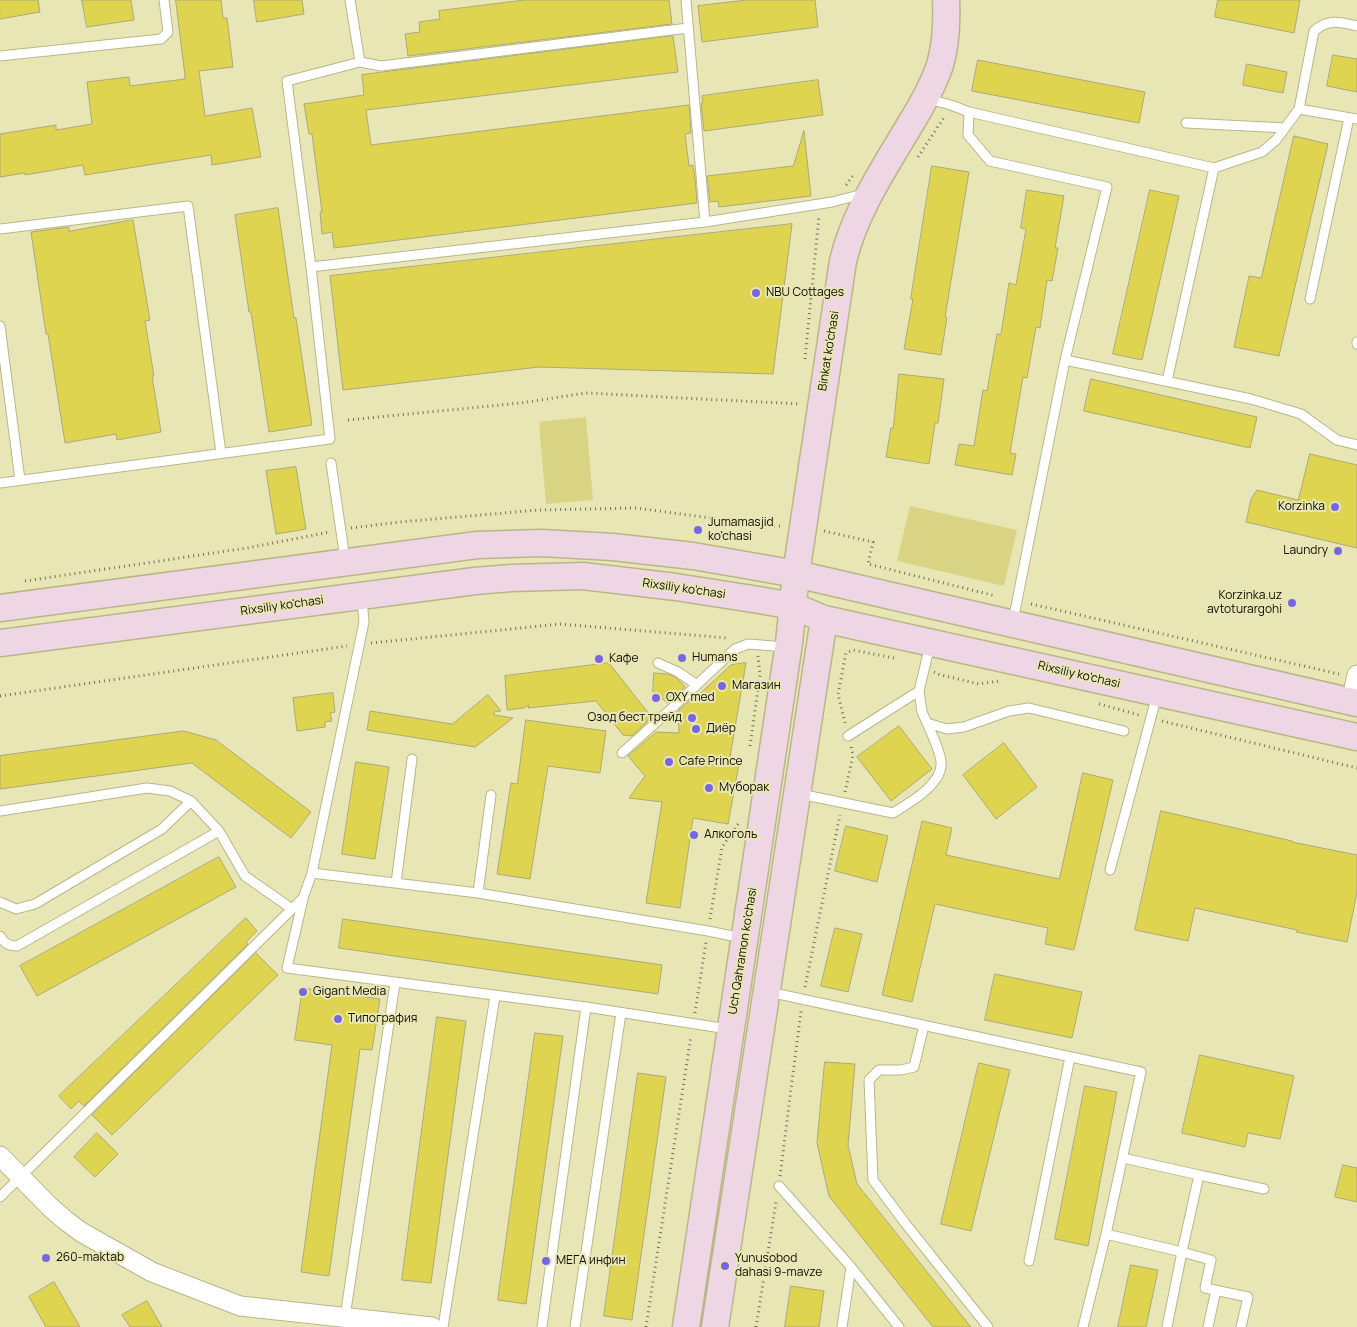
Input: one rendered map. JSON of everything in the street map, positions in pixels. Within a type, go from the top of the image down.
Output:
[{"type":"main road","name":"Binkat ko'chasi","points":[[796,574],[843,261],[854,225],[936,75],[946,31],[946,0]]},
{"type":"main road","points":[[0,608],[477,544],[541,543],[613,547],[693,556],[1014,612],[1061,635],[1355,689]]},
{"type":"main road","points":[[445,548],[452,550],[461,566],[459,576],[450,584]]},
{"type":"main road","points":[[715,1327],[824,619],[796,574]]},
{"type":"main road","name":"Uch Qahramon ko'chasi","points":[[686,1327],[788,647],[796,574]]},
{"type":"main road","name":"Rixsiliy ko'chasi","points":[[0,643],[450,584],[511,578],[582,576],[676,587],[793,606],[824,619],[928,654],[1054,670],[1357,737]]},
{"type":"main road","points":[[1054,670],[1047,650],[1053,641],[1061,635]]},
{"type":"main road","points":[[716,1130],[744,1136]]},
{"type":"street","points":[[0,1156],[48,1206],[82,1232],[152,1272],[240,1306],[432,1327]]},
{"type":"lane","points":[[0,56],[161,39],[168,32],[164,0]]},
{"type":"lane","points":[[350,0],[360,62]]},
{"type":"lane","points":[[686,0],[705,222]]},
{"type":"lane","points":[[925,98],[969,112],[1214,168],[1262,152],[1276,140],[1299,109],[1314,31],[1323,24],[1340,22],[1357,26]]},
{"type":"lane","points":[[0,483],[330,439],[311,267],[287,81],[360,62],[381,66],[688,28]]},
{"type":"lane","points":[[1299,109],[1353,118],[1310,299]]},
{"type":"lane","points":[[969,112],[968,135],[990,161],[1107,187],[1065,360],[1014,612]]},
{"type":"lane","points":[[1186,123],[1284,128]]},
{"type":"lane","points":[[1167,381],[1214,168]]},
{"type":"lane","points":[[311,267],[705,222],[832,202],[871,192]]},
{"type":"lane","points":[[0,229],[188,206],[221,453]]},
{"type":"lane","points":[[0,326],[20,480]]},
{"type":"lane","points":[[1065,360],[1251,399],[1301,414],[1337,440],[1357,444]]},
{"type":"lane","points":[[330,463],[346,562]]},
{"type":"lane","points":[[361,595],[364,622],[312,872],[303,898],[287,968],[586,1007],[731,1029]]},
{"type":"lane","points":[[622,753],[735,648],[748,644],[788,647]]},
{"type":"lane","points":[[797,794],[893,813],[919,796],[938,777],[941,762],[922,712],[919,692],[928,654]]},
{"type":"lane","points":[[658,663],[678,672],[697,685]]},
{"type":"lane","points":[[848,736],[919,692]]},
{"type":"lane","points":[[1110,870],[1158,692]]},
{"type":"lane","points":[[927,723],[947,729],[964,727],[1009,711],[1029,708],[1124,731]]},
{"type":"lane","points":[[396,883],[412,759]]},
{"type":"lane","points":[[0,811],[147,788],[170,791],[191,801],[219,831],[245,876],[292,909]]},
{"type":"lane","points":[[478,893],[491,795]]},
{"type":"lane","points":[[0,902],[16,909],[35,904],[162,830],[191,801]]},
{"type":"lane","points":[[0,936],[4,943],[10,946],[17,946],[219,831]]},
{"type":"lane","points":[[312,872],[478,893],[745,938]]},
{"type":"lane","points":[[0,1197],[303,898]]},
{"type":"lane","points":[[345,1317],[395,983]]},
{"type":"lane","points":[[766,991],[1142,1072],[1084,1327]]},
{"type":"lane","points":[[443,1327],[495,996]]},
{"type":"lane","points":[[542,1327],[586,1007]]},
{"type":"lane","points":[[576,1327],[621,1013]]},
{"type":"lane","points":[[924,1025],[914,1066],[901,1070],[878,1070],[869,1080],[873,1180],[988,1327]]},
{"type":"lane","points":[[1029,1260],[1070,1057]]},
{"type":"lane","points":[[1123,1158],[1264,1189]]},
{"type":"lane","points":[[1167,1327],[1199,1175]]},
{"type":"lane","points":[[779,1186],[851,1267],[899,1327]]},
{"type":"lane","points":[[1106,1234],[1211,1260],[1205,1288],[1248,1297],[1241,1327]]},
{"type":"lane","points":[[842,1327],[851,1267]]},
{"type":"lane","points":[[1208,1327],[1216,1290]]},
{"type":"path","points":[[915,161],[951,105]]},
{"type":"path","points":[[348,420],[521,403],[586,393],[800,404]]},
{"type":"path","points":[[819,530],[873,542],[868,564],[1014,612],[1073,613],[1355,689]]},
{"type":"path","points":[[0,696],[359,644],[560,624],[756,640],[760,675],[749,750]]},
{"type":"path","points":[[756,1327],[779,1186],[802,999],[853,755],[838,694],[846,653],[852,650],[928,654],[937,674],[979,684],[1002,680]]},
{"type":"path","points":[[1095,702],[1151,718],[1357,768]]},
{"type":"path","points":[[646,1327],[722,847],[738,826],[740,816]]},
{"type":"shaded area","points":[[586,417],[593,500],[546,504],[539,422]]},
{"type":"shaded area","points":[[910,506],[1017,530],[1004,586],[897,561]]},
{"type":"building","points":[[0,0],[38,0],[40,12],[0,19]]},
{"type":"building","points":[[82,0],[131,0],[134,20],[87,27]]},
{"type":"building","points":[[176,0],[221,0],[223,18],[227,18],[233,67],[199,71],[205,116],[252,108],[261,157],[212,165],[211,155],[85,175],[83,165],[25,175],[25,173],[0,177],[0,134],[56,125],[56,130],[92,124],[87,82],[129,77],[130,86],[185,79]]},
{"type":"building","points":[[254,0],[302,0],[304,14],[257,22]]},
{"type":"building","points":[[525,0],[669,0],[672,24],[408,56],[405,34],[420,32],[419,22],[440,19],[439,11]]},
{"type":"building","points":[[747,0],[815,0],[818,27],[702,42],[698,6]]},
{"type":"building","points":[[1218,0],[1300,0],[1294,33],[1215,17]]},
{"type":"building","points":[[673,36],[678,72],[366,110],[371,145],[689,105],[691,133],[685,134],[689,166],[693,165],[697,203],[334,248],[332,232],[322,234],[320,212],[322,212],[312,134],[309,134],[304,104],[364,95],[362,75]]},
{"type":"building","points":[[1333,55],[1357,59],[1357,92],[1327,86]]},
{"type":"building","points":[[978,60],[1145,92],[1139,123],[972,91]]},
{"type":"building","points":[[1247,64],[1287,72],[1283,93],[1243,85]]},
{"type":"building","points":[[818,80],[823,115],[704,131],[702,96]]},
{"type":"building","points":[[804,131],[811,196],[719,207],[718,201],[710,202],[707,176],[793,166]]},
{"type":"building","points":[[1294,136],[1328,144],[1279,356],[1234,347],[1249,276],[1261,278]]},
{"type":"building","points":[[932,166],[969,172],[945,317],[947,317],[941,355],[904,349]]},
{"type":"building","points":[[1027,190],[1064,196],[1055,248],[1058,248],[1052,281],[1047,280],[1040,328],[1036,327],[1027,378],[1023,377],[1010,453],[1016,454],[1012,475],[955,465],[959,444],[974,446],[983,390],[987,391],[997,334],[1001,334],[1009,283],[1016,285],[1026,229],[1021,228]]},
{"type":"building","points":[[1150,190],[1179,196],[1142,360],[1113,354]]},
{"type":"building","points":[[278,208],[312,425],[269,432],[235,215]]},
{"type":"building","points":[[133,220],[150,320],[145,321],[161,432],[117,440],[116,434],[65,443],[31,232],[69,227],[69,231]]},
{"type":"building","points":[[792,224],[773,374],[539,367],[343,390],[330,276]]},
{"type":"building","points":[[899,374],[944,379],[938,423],[935,423],[929,464],[886,457],[891,428],[893,428]]},
{"type":"building","points":[[1091,379],[1257,417],[1250,448],[1084,411]]},
{"type":"building","points":[[1310,454],[1357,465],[1357,548],[1246,522],[1251,499],[1257,490],[1298,500]]},
{"type":"building","points":[[296,467],[306,529],[276,534],[266,471]]},
{"type":"building","points":[[609,663],[649,714],[648,721],[632,736],[623,735],[596,701],[528,708],[529,705],[524,708],[507,710],[505,676]]},
{"type":"building","points":[[746,663],[730,757],[740,759],[728,824],[693,818],[680,908],[646,903],[662,802],[629,798],[645,776],[628,756],[656,732],[679,733],[678,711],[731,665]]},
{"type":"building","points":[[654,673],[668,674],[675,677],[685,687],[668,703],[653,692]]},
{"type":"building","points":[[333,693],[335,712],[330,713],[332,721],[325,722],[325,727],[297,731],[293,698]]},
{"type":"building","points":[[488,695],[501,711],[494,712],[494,715],[513,718],[475,747],[367,730],[370,711],[452,724]]},
{"type":"building","points":[[526,720],[606,731],[600,773],[548,766],[530,879],[497,874],[511,783],[517,784]]},
{"type":"building","points":[[899,726],[932,769],[891,801],[857,757]]},
{"type":"building","points":[[184,731],[216,740],[311,812],[291,838],[192,763],[0,789],[0,756]]},
{"type":"building","points":[[1004,743],[1037,787],[996,819],[963,775]]},
{"type":"building","points":[[356,762],[389,767],[375,859],[342,854]]},
{"type":"building","points":[[1083,773],[1113,780],[1074,950],[1045,944],[1048,928],[935,904],[912,1002],[882,995],[922,821],[952,828],[946,855],[1059,879]]},
{"type":"building","points":[[1161,811],[1292,842],[1357,855],[1357,892],[1347,942],[1195,908],[1188,941],[1135,930]]},
{"type":"building","points":[[846,826],[888,836],[877,882],[835,871]]},
{"type":"building","points":[[219,857],[236,887],[37,996],[20,966]]},
{"type":"building","points":[[246,918],[257,931],[246,942],[248,944],[84,1106],[79,1101],[71,1109],[59,1096]]},
{"type":"building","points":[[343,919],[662,965],[658,994],[339,948]]},
{"type":"building","points":[[835,928],[862,934],[848,992],[821,986]]},
{"type":"building","points":[[256,953],[278,975],[112,1135],[92,1115]]},
{"type":"building","points":[[995,974],[1082,992],[1072,1038],[985,1020]]},
{"type":"building","points":[[303,988],[380,999],[372,1050],[360,1049],[329,1276],[301,1272],[332,1045],[295,1040]]},
{"type":"building","points":[[437,1017],[466,1021],[431,1283],[402,1280]]},
{"type":"building","points":[[535,1033],[563,1036],[526,1304],[498,1300]]},
{"type":"building","points":[[1200,1055],[1294,1076],[1280,1139],[1248,1133],[1245,1147],[1182,1133]]},
{"type":"building","points":[[825,1062],[855,1064],[848,1145],[857,1184],[971,1327],[933,1327],[829,1196],[817,1143]]},
{"type":"building","points":[[979,1063],[1010,1070],[971,1231],[941,1224]]},
{"type":"building","points":[[638,1073],[666,1077],[632,1320],[604,1316]]},
{"type":"building","points":[[1085,1086],[1117,1092],[1088,1246],[1055,1239]]},
{"type":"building","points":[[97,1133],[118,1154],[95,1177],[74,1157]]},
{"type":"building","points":[[1343,1165],[1357,1168],[1357,1202],[1335,1197]]},
{"type":"building","points":[[1131,1265],[1158,1270],[1146,1327],[1118,1327]]},
{"type":"building","points":[[54,1282],[80,1327],[46,1327],[29,1297]]},
{"type":"building","points":[[791,1286],[824,1291],[819,1327],[785,1327]]},
{"type":"building","points":[[147,1301],[162,1327],[130,1327],[122,1315]]},
{"type":"place","name":"NBU Cottages","points":[[756,293]]},
{"type":"place","name":"Korzinka","points":[[1335,507]]},
{"type":"place","name":"Jumamasjid ko'chasi","points":[[698,530]]},
{"type":"place","name":"Laundry","points":[[1338,551]]},
{"type":"place","name":"Korzinka.uz avtoturargohi","points":[[1292,603]]},
{"type":"place","name":"Humans","points":[[682,658]]},
{"type":"place","name":"Кафе","points":[[599,659]]},
{"type":"place","name":"Магазин","points":[[722,686]]},
{"type":"place","name":"OXY med","points":[[656,698]]},
{"type":"place","name":"Озод бест трейд","points":[[692,718]]},
{"type":"place","name":"Диёр","points":[[696,729]]},
{"type":"place","name":"Cafe Prince","points":[[669,762]]},
{"type":"place","name":"Муборак","points":[[709,788]]},
{"type":"place","name":"Алкоголь","points":[[694,835]]},
{"type":"place","name":"Gigant Media","points":[[303,992]]},
{"type":"place","name":"Типография","points":[[338,1019]]},
{"type":"place","name":"260-maktab","points":[[46,1258]]},
{"type":"place","name":"МЕГА инфин","points":[[546,1261]]},
{"type":"place","name":"Yunusobod dahasi 9-mavze","points":[[725,1266]]}]
